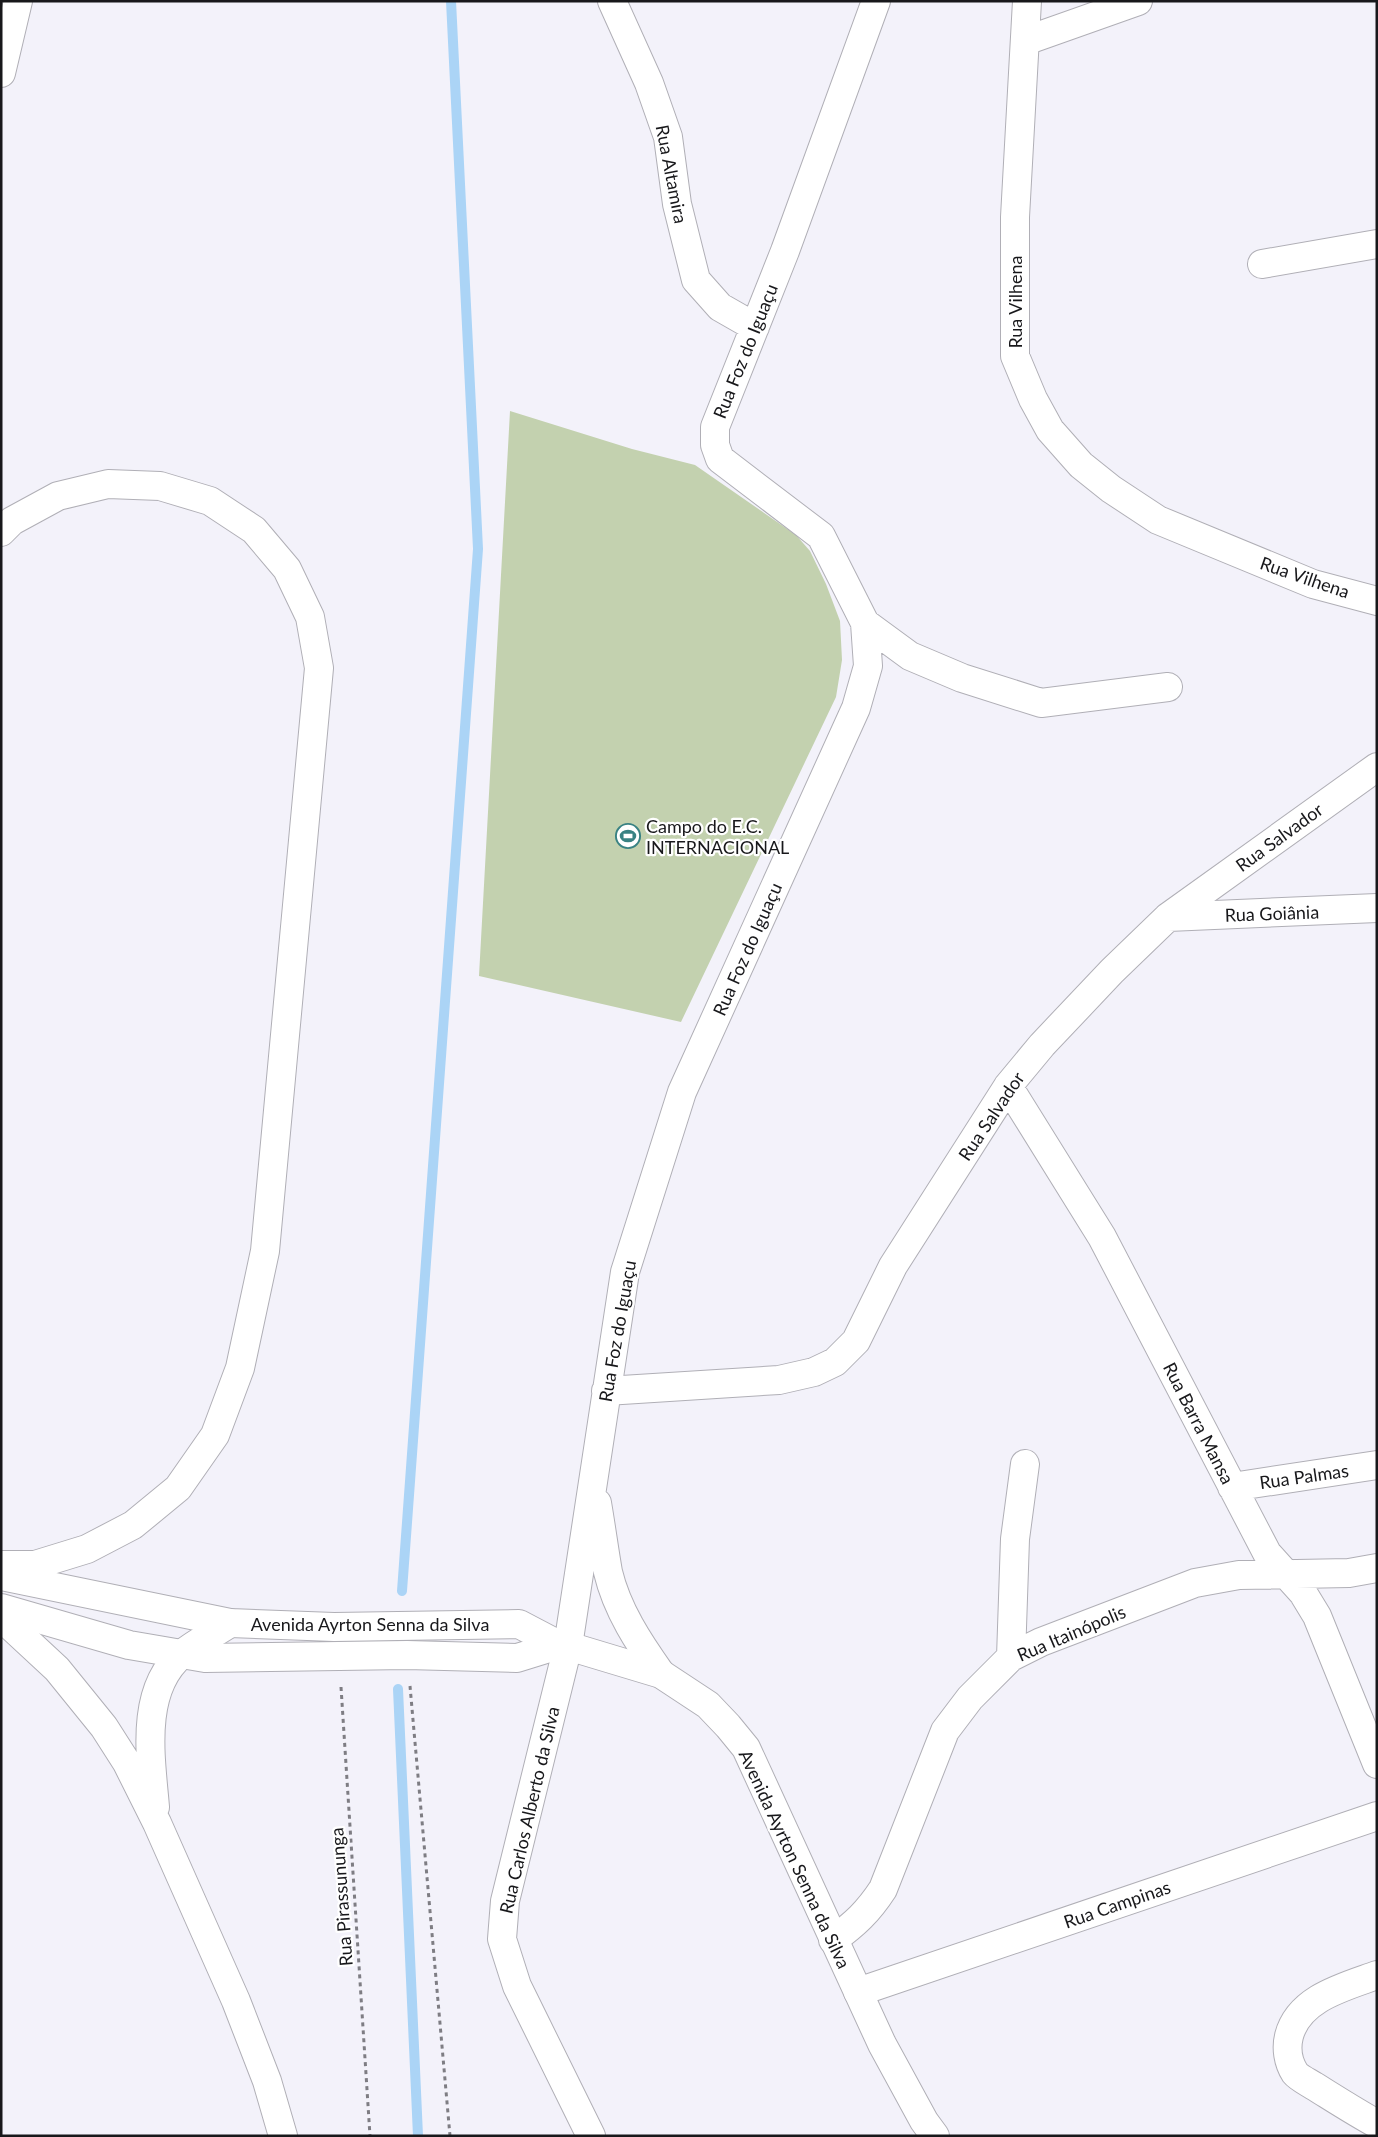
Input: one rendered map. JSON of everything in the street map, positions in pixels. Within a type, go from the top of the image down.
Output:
[{"type":"main road","points":[[1,73],[18,1]]},
{"type":"main road","name":"Rua Altamira","points":[[612,1],[649,83],[668,137],[677,204],[696,280],[720,307],[755,327]]},
{"type":"main road","name":"Rua Foz do Iguaçu","points":[[564,1646],[625,1272],[682,1092],[856,708],[868,666],[865,623],[821,536],[720,459],[715,445],[716,427],[876,1]]},
{"type":"main road","name":"Rua Vilhena","points":[[1027,1],[1015,217],[1015,356],[1033,399],[1050,430],[1081,466],[1111,489],[1158,520],[1313,584],[1377,601]]},
{"type":"main road","points":[[1025,41],[1138,1]]},
{"type":"main road","points":[[1262,264],[1377,244]]},
{"type":"main road","points":[[1,532],[12,521],[58,496],[108,484],[160,486],[210,501],[254,530],[287,569],[310,616],[319,668],[265,1251],[240,1368],[215,1435],[178,1488],[133,1525],[87,1549],[35,1565],[1,1565]]},
{"type":"main road","points":[[865,623],[910,656],[962,678],[1041,703],[1168,687]]},
{"type":"main road","name":"Rua Salvador","points":[[606,1391],[779,1380],[814,1372],[835,1362],[856,1341],[893,1266],[1008,1086],[1042,1045],[1106,977],[1168,917],[1377,767]]},
{"type":"main road","name":"Rua Goiânia","points":[[1168,917],[1377,908]]},
{"type":"main road","name":"Rua Barra Mansa","points":[[1008,1086],[1102,1237],[1267,1553],[1303,1593],[1317,1616],[1377,1764]]},
{"type":"main road","points":[[1011,1657],[1015,1539],[1025,1464]]},
{"type":"main road","name":"Rua Palmas","points":[[1232,1487],[1377,1465]]},
{"type":"main road","name":"Rua Foz do Iguaçu","points":[[593,1477],[611,1582],[623,1613],[642,1647],[661,1674]]},
{"type":"main road","name":"Rua Itainópolis","points":[[833,1940],[860,1920],[883,1889],[946,1731],[970,1698],[1011,1657],[1041,1642],[1196,1583],[1239,1575],[1349,1573],[1377,1568]]},
{"type":"main road","name":"Avenida Ayrton Senna da Silva","points":[[1,1576],[230,1623],[334,1627],[519,1624],[564,1646],[661,1674],[708,1705],[746,1748],[833,1940],[887,2052],[935,2136]]},
{"type":"main road","name":"Avenida Ayrton Senna da Silva","points":[[1,1608],[129,1645],[181,1655],[214,1658],[408,1655],[517,1658],[564,1646]]},
{"type":"main road","points":[[1,1617],[57,1669],[104,1727],[128,1763],[236,2001],[267,2081],[283,2136]]},
{"type":"main road","points":[[157,1824],[149,1742],[153,1707],[164,1675],[181,1655],[230,1623]]},
{"type":"main road","name":"Rua Carlos Alberto da Silva","points":[[564,1646],[505,1901],[502,1938],[517,1986],[591,2136]]},
{"type":"main road","name":"Rua Campinas","points":[[858,1992],[1377,1816]]},
{"type":"main road","points":[[1377,1975],[1337,1990],[1307,2006],[1292,2024],[1288,2043],[1289,2060],[1296,2074],[1348,2108],[1377,2124]]},
{"type":"path","points":[[408,1655],[450,2136]]},
{"type":"path","name":"Rua Pirassununga","points":[[339,1657],[370,2136]]},
{"type":"green space","name":"Campo do E.C. INTERNACIONAL","points":[[510,411],[632,449],[695,465],[796,535],[810,551],[826,584],[840,621],[842,660],[836,697],[681,1022],[479,976]]},
{"type":"waterway","points":[[402,1591],[478,549],[451,1]]},
{"type":"waterway","points":[[398,1689],[418,2136]]},
{"type":"place","name":"Campo do E.C. INTERNACIONAL","points":[[628,836]]}]
